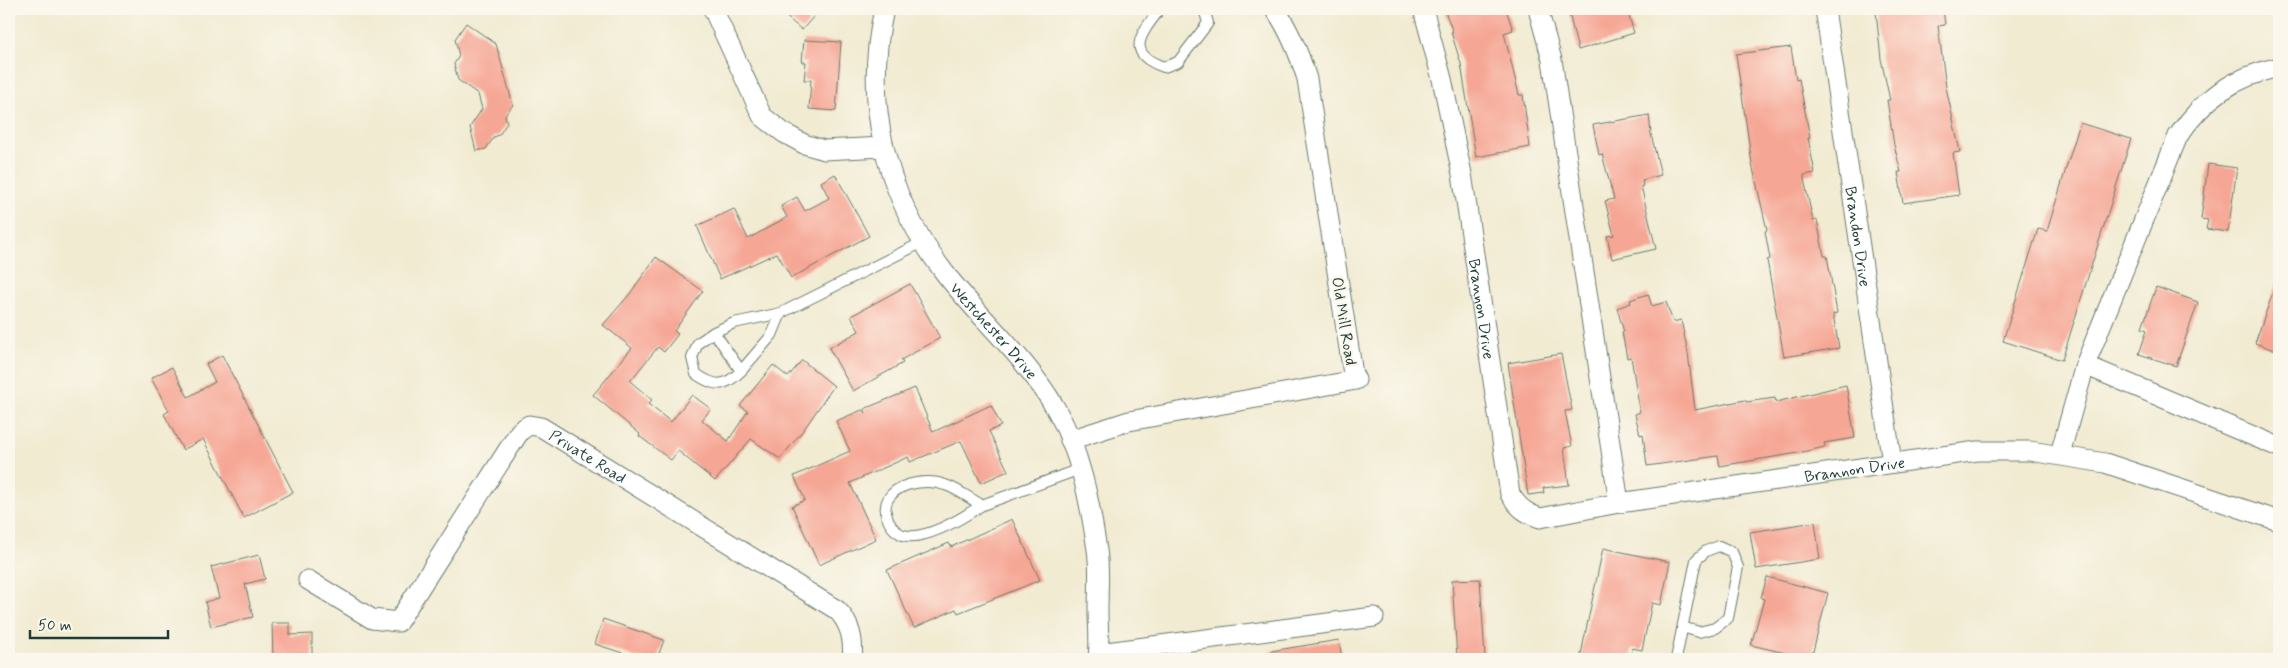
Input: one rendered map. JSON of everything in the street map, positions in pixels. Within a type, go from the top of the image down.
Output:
[{"type":"street","points":[[713,9],[762,116],[784,133],[804,144],[824,150],[883,147]]},
{"type":"street","name":"Westchester Drive","points":[[884,9],[879,32],[876,73],[877,107],[883,147],[906,212],[923,242],[944,273],[1019,355],[1040,383],[1057,411],[1070,440],[1080,469],[1097,551],[1098,656]]},
{"type":"street","name":"Old Mill Road","points":[[1070,440],[1129,420],[1356,380],[1353,374],[1307,79],[1300,55],[1287,27],[1275,9]]},
{"type":"street","name":"Brannon Drive","points":[[1423,9],[1442,79],[1462,174],[1510,494],[1516,505],[1527,514],[1540,518],[1619,503],[1977,451],[2030,451],[2105,462],[2279,521]]},
{"type":"street","points":[[1538,9],[1552,60],[1619,503]]},
{"type":"street","name":"Brandon Drive","points":[[1824,9],[1892,463]]},
{"type":"street","points":[[2060,454],[2085,365],[2178,136],[2192,116],[2217,92],[2242,78],[2279,67]]},
{"type":"street","points":[[2085,365],[2279,447]]},
{"type":"street","name":"Private Road","points":[[308,580],[372,618],[398,622],[520,431],[529,425],[541,427],[837,610],[849,628],[853,643],[852,659]]},
{"type":"street","points":[[1098,656],[1374,617]]},
{"type":"lane","points":[[1160,9],[1139,37],[1140,50],[1150,63],[1164,68],[1178,62],[1208,23],[1204,9]]},
{"type":"lane","points":[[781,313],[772,335],[731,381],[722,384],[709,383],[696,374],[692,358],[698,343],[714,332],[734,323],[781,313],[824,294],[923,242]]},
{"type":"lane","points":[[714,332],[741,371]]},
{"type":"lane","points":[[982,505],[945,484],[926,481],[899,488],[890,496],[886,508],[887,518],[892,526],[900,534],[909,536],[937,530],[982,505],[1080,469]]},
{"type":"lane","points":[[1676,659],[1682,628],[1696,560],[1706,550],[1720,546],[1732,552],[1738,567],[1728,618],[1715,628],[1699,632],[1682,628]]},
{"type":"building","points":[[777,9],[820,9],[802,30]]},
{"type":"building","points":[[1444,9],[1506,9],[1513,30],[1504,33],[1519,95],[1523,95],[1530,147],[1476,157],[1461,64],[1451,32],[1453,32]]},
{"type":"building","points":[[1568,9],[1627,9],[1634,33],[1578,50]]},
{"type":"building","points":[[1899,9],[1943,9],[1945,25],[1938,26],[1946,87],[1960,152],[1953,153],[1959,195],[1903,203],[1898,172],[1901,172],[1894,145],[1887,100],[1890,100],[1881,59],[1876,12]]},
{"type":"building","points":[[466,23],[496,44],[513,105],[505,115],[507,123],[499,135],[494,137],[486,149],[476,151],[470,127],[482,109],[478,94],[458,80],[454,64],[459,56],[455,39]]},
{"type":"building","points":[[804,40],[841,42],[836,111],[809,109],[811,80],[804,80],[806,62],[802,62]]},
{"type":"building","points":[[1791,47],[1796,80],[1799,79],[1815,173],[1804,175],[1804,179],[1813,221],[1817,220],[1824,256],[1827,256],[1837,313],[1833,314],[1839,348],[1784,357],[1767,260],[1770,259],[1765,231],[1767,230],[1752,164],[1736,54]]},
{"type":"building","points":[[1649,115],[1651,134],[1661,175],[1642,180],[1643,186],[1641,186],[1656,249],[1612,259],[1607,236],[1614,235],[1605,201],[1614,199],[1602,154],[1599,155],[1593,125]]},
{"type":"building","points":[[2080,123],[2131,139],[2062,360],[2003,341],[2038,229],[2047,231]]},
{"type":"building","points":[[2208,164],[2237,168],[2228,232],[2206,229],[2208,220],[2201,219]]},
{"type":"building","points":[[835,174],[869,236],[791,278],[777,253],[720,279],[697,226],[734,209],[748,239],[787,217],[781,206],[797,197],[805,211],[829,198],[821,182]]},
{"type":"building","points":[[656,257],[703,291],[674,331],[678,334],[664,352],[658,347],[630,381],[652,400],[648,404],[671,422],[692,395],[711,409],[702,420],[728,441],[748,411],[740,406],[773,365],[788,377],[802,360],[834,386],[780,459],[751,439],[715,481],[678,451],[671,460],[639,436],[640,434],[593,395],[632,348],[603,325],[629,295]]},
{"type":"building","points":[[2277,281],[2279,281],[2279,352],[2255,343]]},
{"type":"building","points":[[910,284],[940,338],[901,360],[903,363],[853,391],[829,348],[859,331],[851,316]]},
{"type":"building","points":[[2156,287],[2198,302],[2176,366],[2139,354],[2147,330],[2142,328]]},
{"type":"building","points":[[1648,294],[1652,306],[1666,302],[1673,322],[1681,320],[1688,353],[1695,410],[1745,400],[1746,402],[1775,398],[1776,402],[1846,385],[1855,438],[1824,443],[1825,447],[1798,453],[1720,466],[1718,456],[1647,466],[1643,434],[1640,435],[1635,414],[1640,412],[1631,357],[1627,358],[1622,332],[1624,332],[1617,308],[1631,303],[1630,300]]},
{"type":"building","points":[[1561,354],[1572,410],[1565,411],[1572,446],[1564,448],[1569,485],[1543,488],[1544,493],[1528,495],[1508,363]]},
{"type":"building","points":[[222,355],[293,492],[244,518],[203,439],[183,450],[164,414],[169,411],[151,378],[172,367],[188,397],[215,382],[206,364]]},
{"type":"building","points":[[915,388],[933,432],[991,405],[1001,426],[989,431],[1008,471],[981,483],[961,441],[910,462],[908,457],[850,483],[876,539],[819,565],[792,506],[805,500],[794,476],[850,451],[836,421],[862,410],[866,413],[864,409]]},
{"type":"building","points":[[1012,519],[1040,580],[958,613],[956,609],[914,628],[887,570],[949,543],[951,547]]},
{"type":"building","points":[[1815,522],[1820,559],[1756,569],[1750,532]]},
{"type":"building","points":[[1603,548],[1670,562],[1661,605],[1652,603],[1642,650],[1632,648],[1631,659],[1580,659]]},
{"type":"building","points":[[259,555],[265,579],[245,584],[253,617],[211,627],[205,602],[219,598],[211,567]]},
{"type":"building","points":[[1767,577],[1828,593],[1811,659],[1751,645],[1764,599],[1761,598]]},
{"type":"building","points":[[1480,579],[1485,658],[1457,659],[1452,580]]},
{"type":"building","points":[[603,619],[664,640],[657,659],[641,659],[595,644]]},
{"type":"building","points":[[272,623],[290,623],[290,635],[312,634],[312,659],[273,659]]},
{"type":"building","points":[[1339,640],[1342,659],[1272,659],[1271,651]]}]
